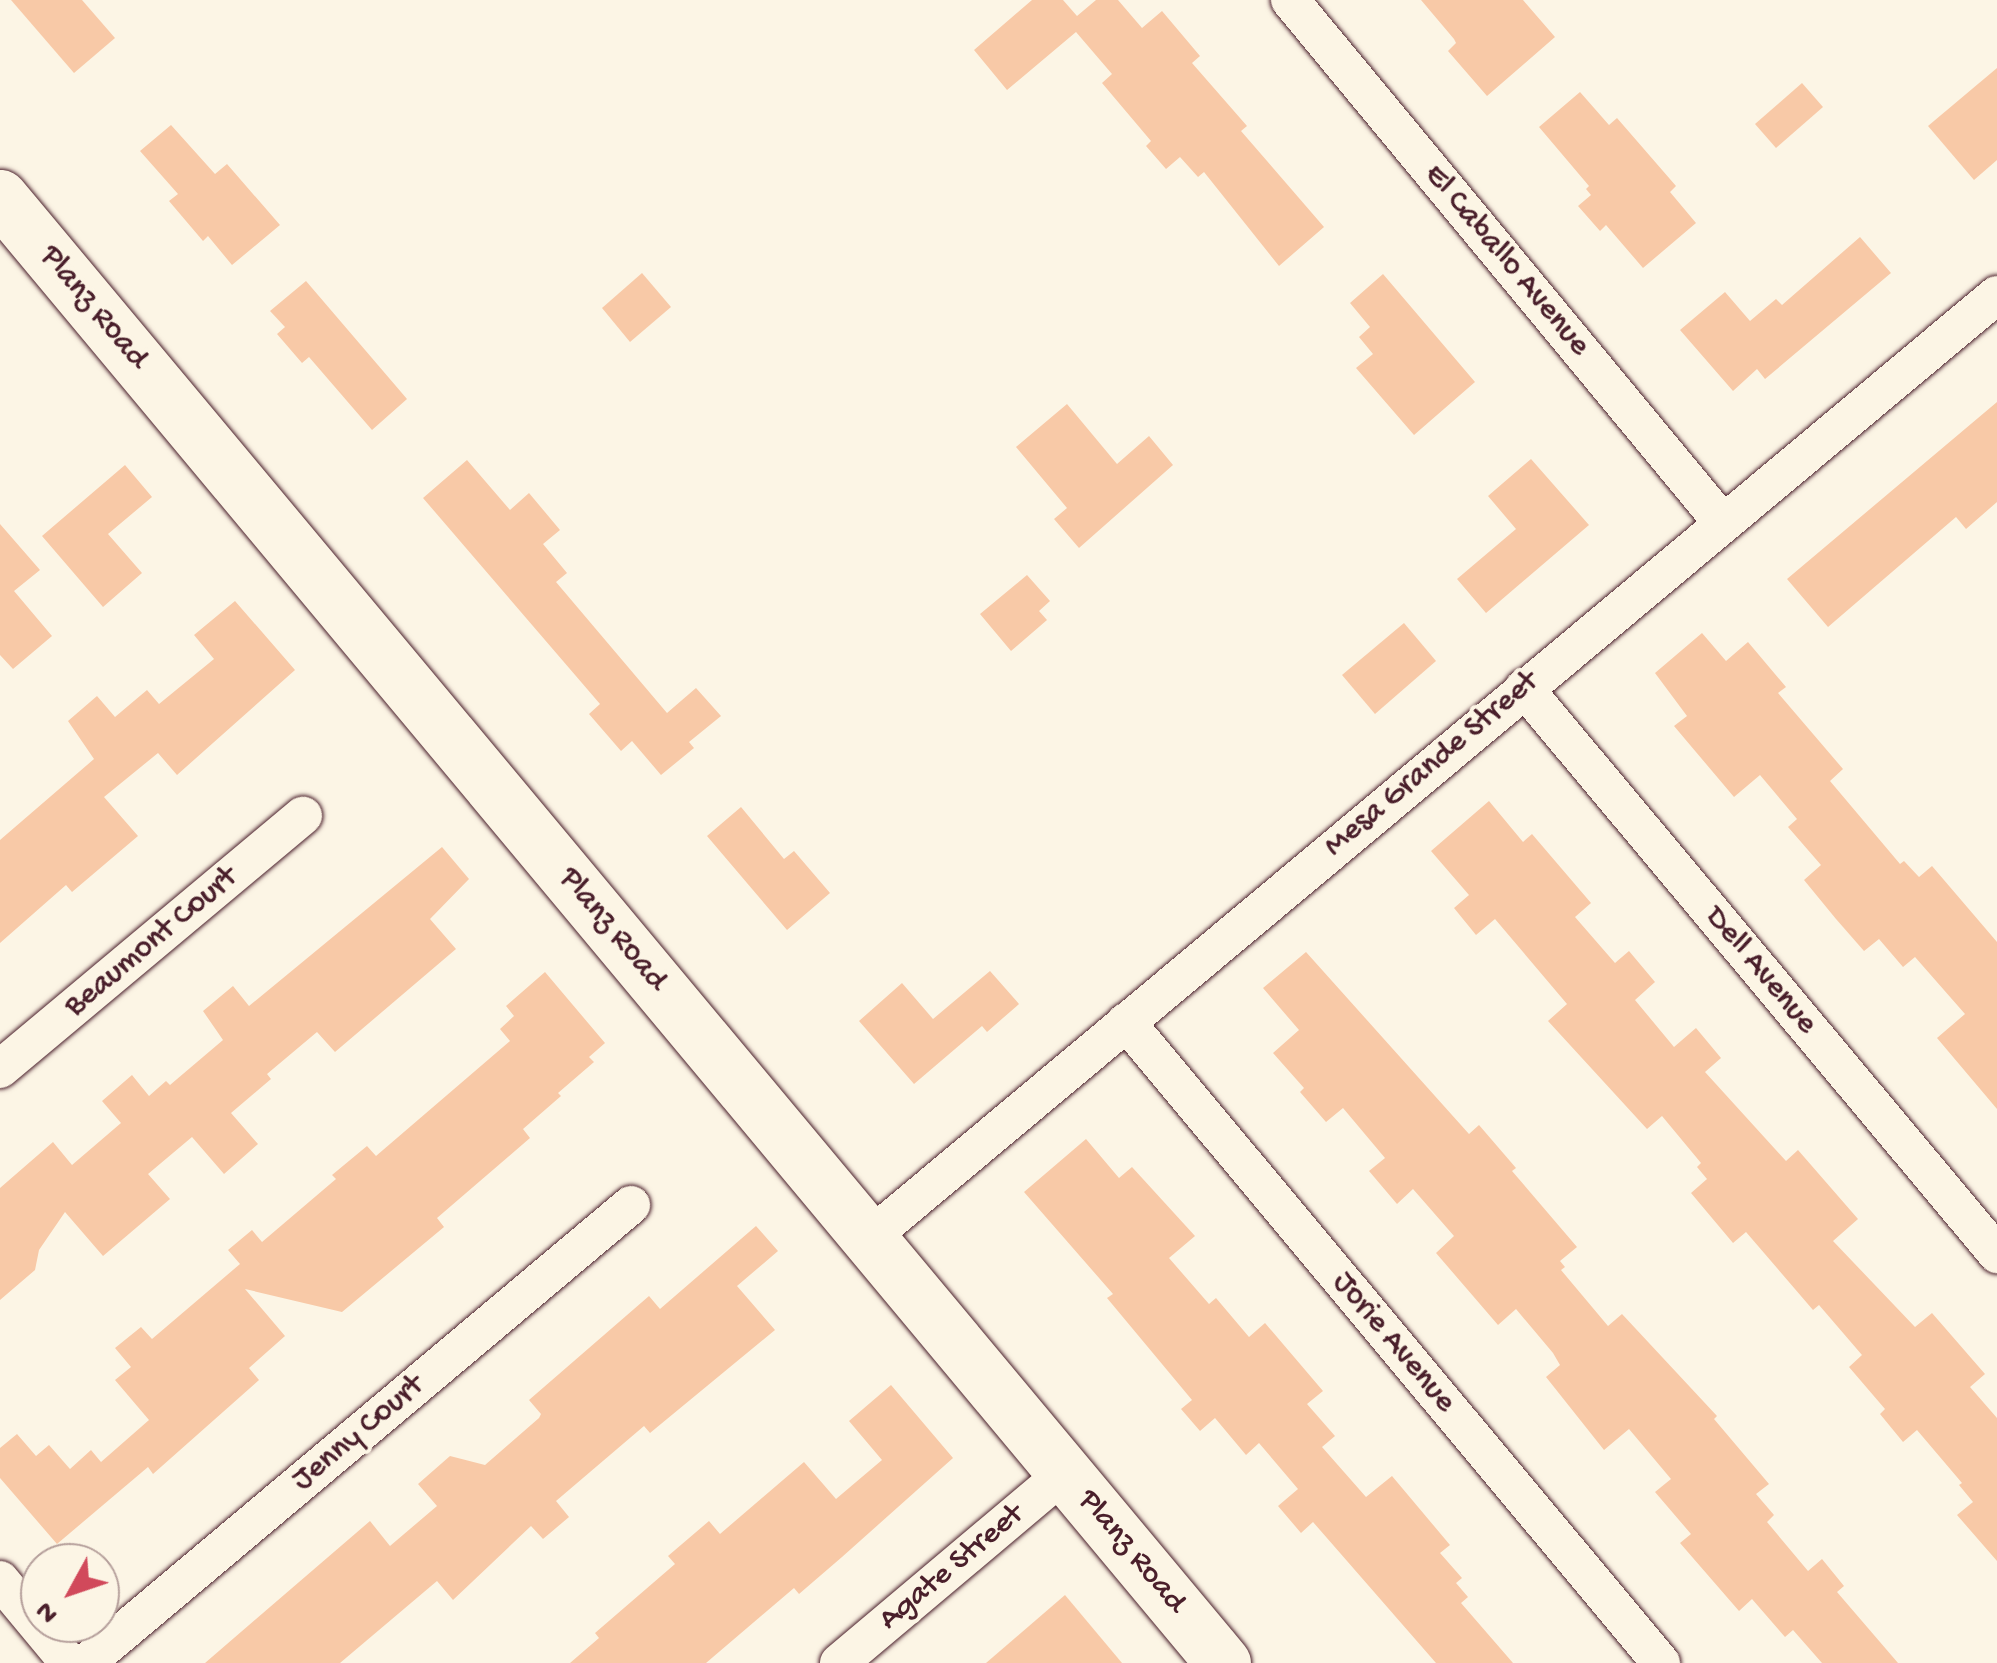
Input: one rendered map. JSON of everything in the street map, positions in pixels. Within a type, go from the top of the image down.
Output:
[{"type":"street","name":"El Caballo Avenue","points":[[1290,0],[1722,522]]},
{"type":"street","name":"Planz Road","points":[[0,197],[1223,1663]]},
{"type":"street","name":"Mesa Grande Street","points":[[869,1238],[1997,295]]},
{"type":"street","name":"Dell Avenue","points":[[1524,688],[1997,1254]]},
{"type":"street","name":"Beaumont Court","points":[[0,1069],[303,816]]},
{"type":"street","name":"Jorie Avenue","points":[[1126,1022],[1661,1663]]},
{"type":"street","name":"Jenny Court","points":[[86,1663],[631,1206]]},
{"type":"street","name":"Agate Street","points":[[838,1663],[1065,1473]]},
{"type":"street","points":[[0,1580],[69,1663]]},
{"type":"building","points":[[11,0],[82,0],[115,38],[74,73]]},
{"type":"building","points":[[1032,0],[1063,0],[1077,16],[1096,0],[1118,0],[1142,28],[1162,11],[1200,56],[1192,63],[1247,126],[1241,131],[1324,227],[1279,266],[1204,172],[1198,177],[1180,157],[1166,169],[1146,146],[1151,141],[1102,83],[1112,74],[1076,32],[1007,90],[974,50]]},
{"type":"building","points":[[1421,0],[1523,0],[1555,37],[1487,96],[1448,51],[1456,43],[1454,39]]},
{"type":"building","points":[[1997,68],[1997,160],[1974,180],[1928,126]]},
{"type":"building","points":[[1802,83],[1823,107],[1776,148],[1755,124]]},
{"type":"building","points":[[1580,92],[1609,125],[1617,118],[1676,186],[1670,192],[1696,223],[1643,268],[1606,225],[1600,231],[1578,206],[1591,195],[1586,189],[1589,186],[1539,127]]},
{"type":"building","points":[[171,125],[215,174],[227,164],[280,225],[232,265],[208,236],[203,241],[169,201],[178,194],[140,151]]},
{"type":"building","points":[[1860,237],[1891,273],[1765,379],[1757,369],[1733,391],[1680,330],[1725,292],[1750,321],[1776,299],[1782,305]]},
{"type":"building","points":[[642,273],[671,307],[630,342],[602,308]]},
{"type":"building","points":[[1383,274],[1475,382],[1414,435],[1356,368],[1373,354],[1359,337],[1370,327],[1350,303]]},
{"type":"building","points":[[306,281],[407,399],[372,430],[309,357],[302,363],[277,334],[285,327],[270,311]]},
{"type":"building","points":[[1997,402],[1997,502],[1966,529],[1956,517],[1828,627],[1787,579]]},
{"type":"building","points":[[1067,404],[1117,464],[1149,436],[1173,465],[1079,548],[1054,519],[1067,508],[1016,447]]},
{"type":"building","points":[[1531,459],[1589,525],[1486,613],[1457,579],[1516,529],[1488,496]]},
{"type":"building","points":[[467,460],[510,510],[529,493],[560,530],[543,544],[567,573],[556,582],[667,713],[696,688],[721,716],[689,742],[694,748],[661,775],[632,741],[621,751],[589,714],[600,704],[423,498]]},
{"type":"building","points":[[125,465],[152,497],[108,534],[142,573],[103,607],[42,536]]},
{"type":"building","points":[[0,524],[40,570],[14,591],[52,636],[13,669],[0,655]]},
{"type":"building","points":[[1027,575],[1050,601],[1039,611],[1047,620],[1011,651],[980,614]]},
{"type":"building","points":[[235,601],[295,670],[177,775],[158,753],[104,797],[138,836],[72,892],[66,885],[0,943],[0,840],[94,759],[68,721],[97,696],[115,717],[147,690],[159,704],[214,659],[194,635]]},
{"type":"building","points":[[1404,623],[1436,661],[1375,714],[1342,675]]},
{"type":"building","points":[[1702,633],[1726,661],[1748,642],[1786,687],[1778,693],[1843,769],[1830,781],[1900,864],[1904,861],[1919,877],[1932,866],[1997,942],[1997,1109],[1937,1038],[1965,1014],[1915,957],[1903,967],[1879,939],[1864,951],[1804,880],[1821,865],[1788,827],[1797,819],[1760,775],[1734,797],[1674,726],[1687,716],[1655,673]]},
{"type":"building","points":[[1489,801],[1523,842],[1532,834],[1591,903],[1575,917],[1615,963],[1629,951],[1655,982],[1635,1000],[1674,1047],[1696,1028],[1721,1058],[1705,1072],[1786,1161],[1798,1150],[1858,1219],[1833,1241],[1915,1327],[1932,1313],[1985,1374],[1970,1387],[1997,1418],[1997,1561],[1957,1515],[1973,1502],[1959,1485],[1962,1483],[1917,1430],[1903,1442],[1880,1414],[1885,1409],[1849,1367],[1862,1355],[1819,1305],[1813,1310],[1746,1232],[1733,1243],[1691,1193],[1707,1179],[1697,1167],[1701,1163],[1662,1116],[1647,1129],[1548,1021],[1567,1004],[1495,919],[1476,935],[1454,908],[1469,895],[1431,851]]},
{"type":"building","points":[[741,807],[784,859],[794,851],[830,893],[787,930],[707,836]]},
{"type":"building","points":[[442,847],[469,879],[430,919],[456,949],[335,1052],[317,1032],[267,1074],[271,1079],[231,1113],[258,1144],[224,1174],[192,1137],[148,1174],[170,1199],[103,1256],[65,1212],[39,1250],[35,1270],[0,1300],[0,1188],[53,1142],[72,1165],[121,1123],[102,1101],[132,1075],[149,1096],[166,1081],[170,1085],[223,1040],[203,1011],[233,986],[249,1006]]},
{"type":"building","points":[[1306,952],[1469,1134],[1479,1125],[1516,1168],[1512,1171],[1577,1247],[1560,1261],[1565,1267],[1561,1270],[1608,1326],[1622,1314],[1717,1416],[1714,1419],[1769,1484],[1756,1494],[1774,1515],[1767,1522],[1808,1571],[1822,1559],[1844,1586],[1837,1592],[1898,1663],[1822,1663],[1793,1630],[1785,1637],[1752,1599],[1739,1611],[1680,1543],[1691,1534],[1655,1492],[1671,1479],[1629,1429],[1604,1450],[1546,1377],[1560,1365],[1516,1309],[1498,1325],[1436,1253],[1454,1236],[1413,1189],[1397,1204],[1369,1171],[1385,1158],[1343,1108],[1326,1122],[1300,1092],[1304,1088],[1273,1053],[1299,1030],[1263,988]]},
{"type":"building","points":[[990,971],[1019,1004],[987,1032],[982,1026],[914,1084],[859,1021],[902,983],[933,1019]]},
{"type":"building","points":[[545,972],[605,1043],[589,1057],[594,1062],[523,1129],[530,1138],[437,1218],[444,1227],[342,1312],[245,1289],[285,1336],[249,1368],[259,1380],[153,1474],[148,1467],[56,1543],[0,1478],[0,1448],[17,1434],[36,1456],[49,1445],[70,1469],[91,1450],[101,1462],[149,1420],[115,1380],[131,1367],[115,1348],[141,1327],[152,1339],[240,1264],[228,1250],[252,1230],[262,1242],[336,1179],[332,1175],[367,1146],[376,1156],[510,1041],[500,1029],[514,1016],[506,1006]]},
{"type":"building","points":[[1086,1139],[1119,1178],[1132,1167],[1195,1236],[1169,1258],[1209,1304],[1216,1298],[1249,1337],[1265,1323],[1323,1391],[1307,1404],[1335,1436],[1322,1447],[1366,1497],[1392,1476],[1450,1545],[1440,1553],[1462,1578],[1456,1583],[1468,1597],[1461,1603],[1513,1663],[1436,1663],[1313,1522],[1301,1533],[1278,1506],[1298,1489],[1259,1443],[1246,1455],[1215,1418],[1200,1431],[1181,1409],[1192,1400],[1107,1298],[1113,1294],[1024,1192]]},
{"type":"building","points":[[756,1226],[778,1251],[737,1286],[775,1330],[650,1433],[644,1426],[556,1501],[569,1517],[543,1539],[531,1526],[453,1600],[437,1581],[340,1663],[205,1663],[370,1521],[390,1546],[437,1506],[418,1484],[450,1456],[485,1465],[539,1418],[541,1414],[529,1400],[649,1296],[660,1309]]},
{"type":"building","points":[[891,1385],[953,1458],[842,1557],[799,1594],[794,1588],[706,1663],[570,1663],[599,1638],[595,1633],[675,1564],[668,1556],[709,1521],[720,1534],[804,1462],[836,1499],[882,1460],[849,1421]]},
{"type":"building","points":[[1065,1595],[1122,1663],[986,1663]]}]
